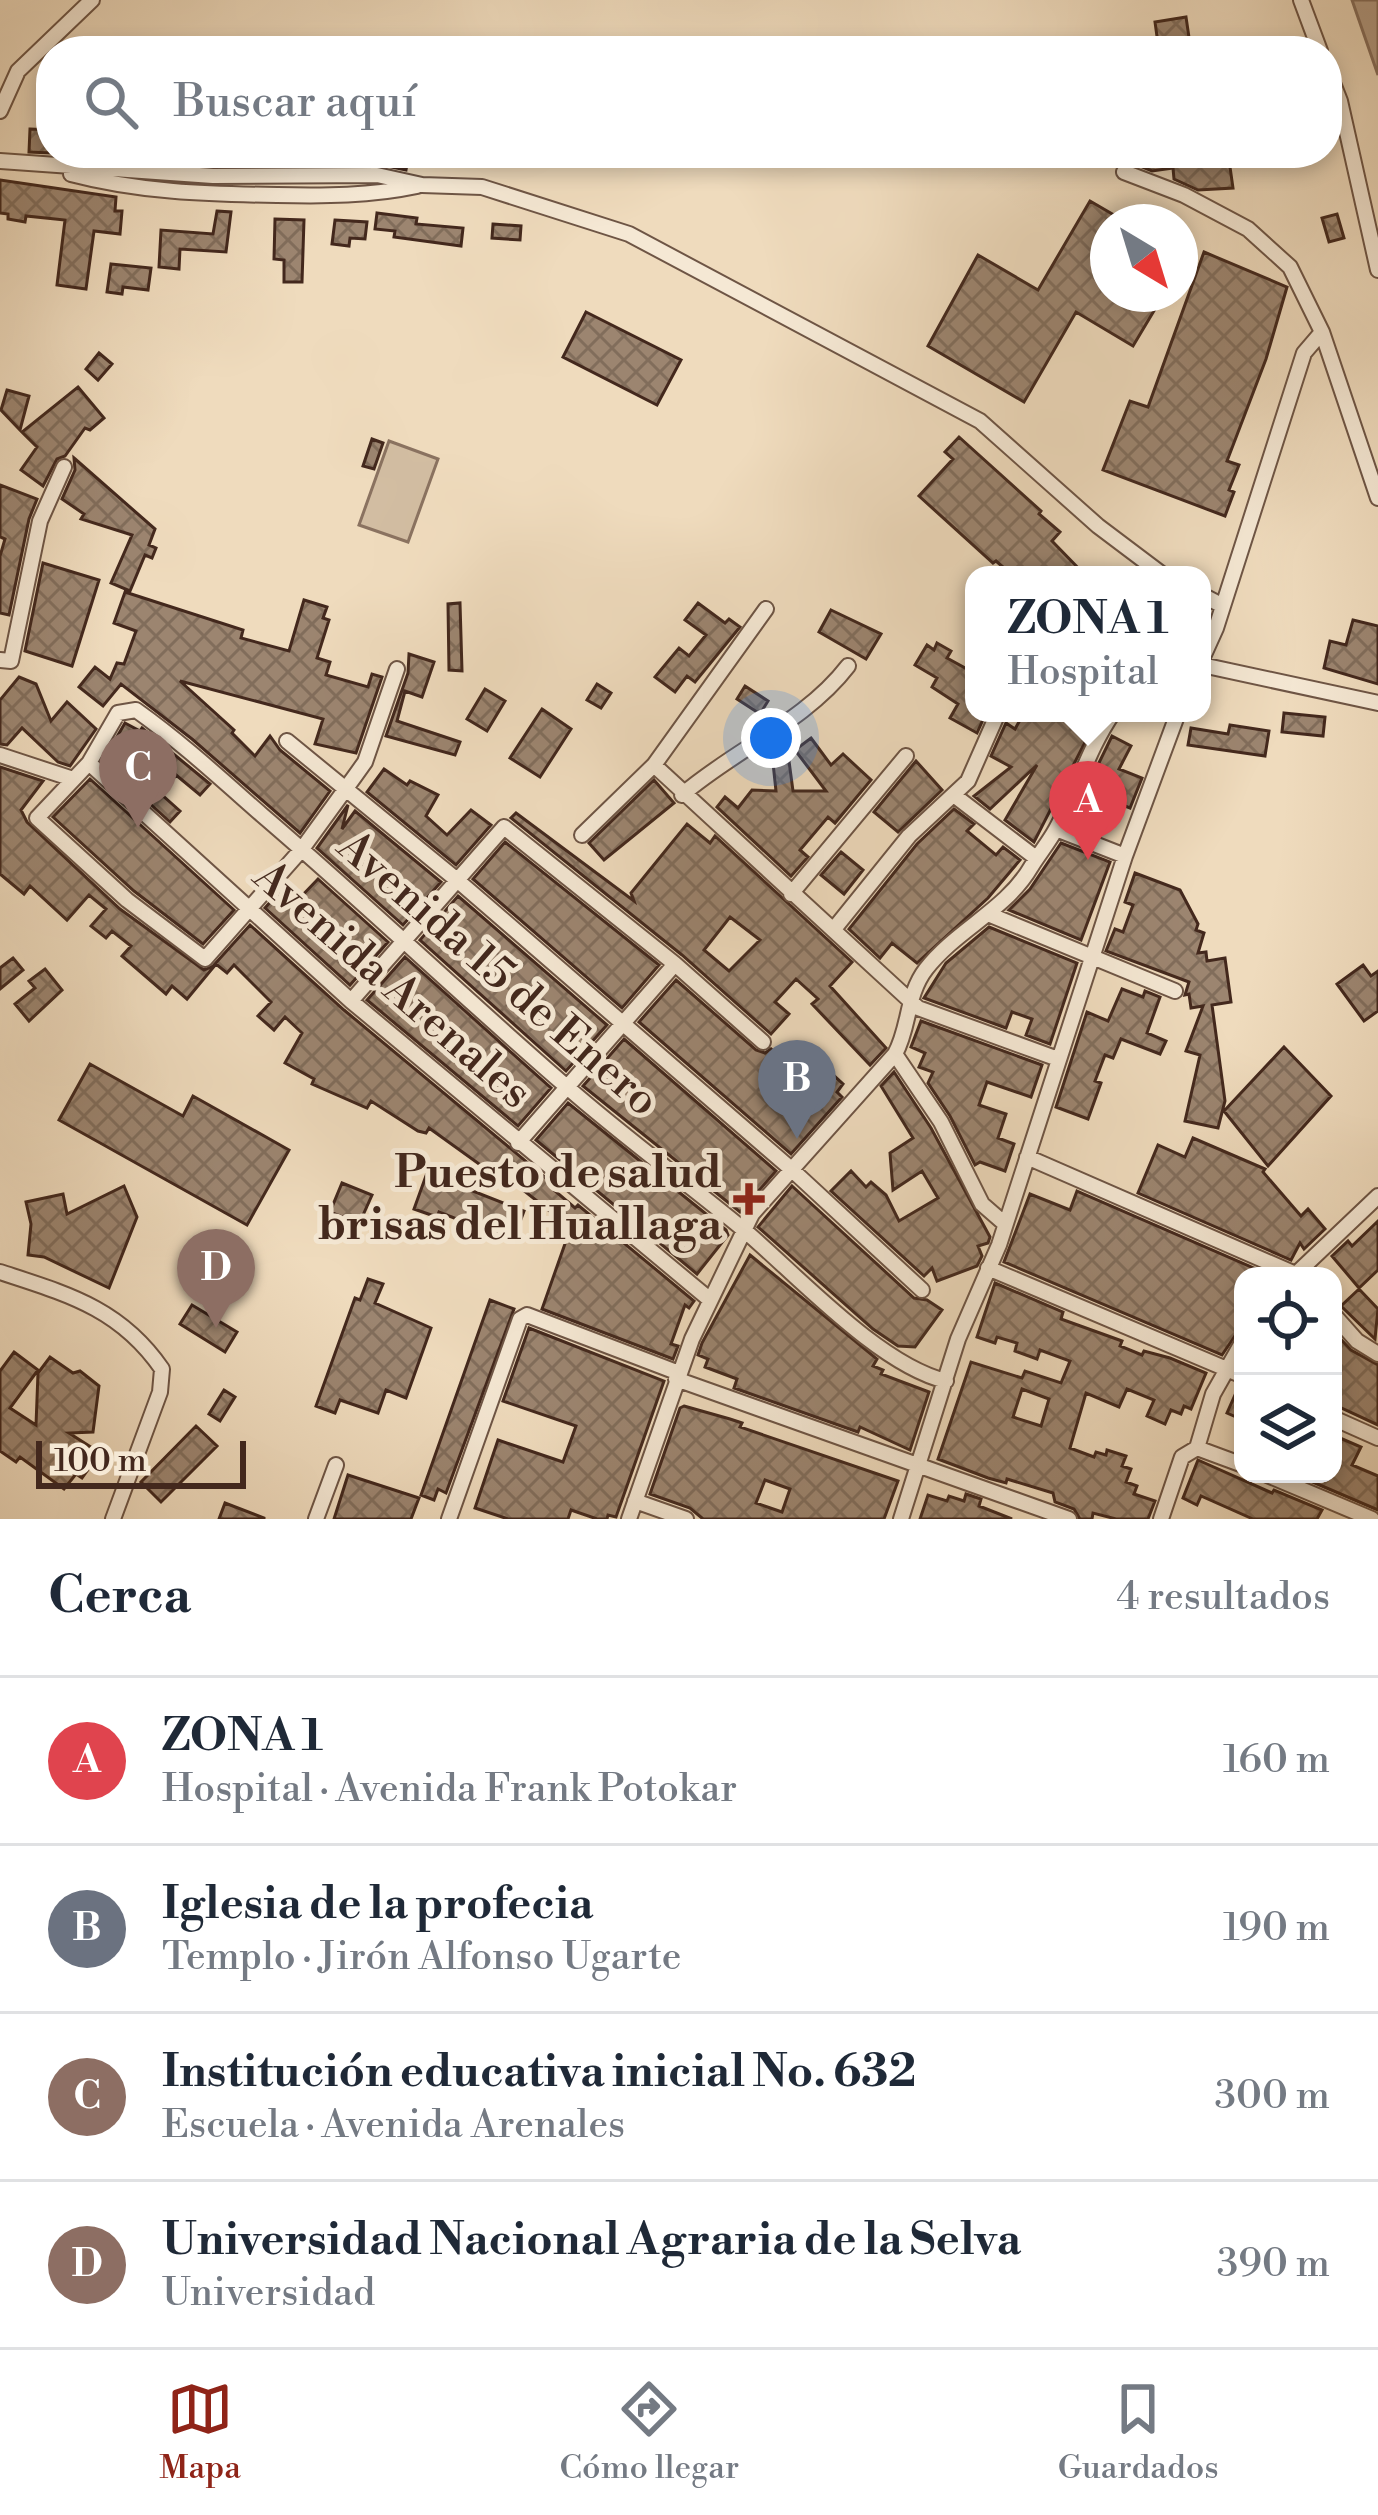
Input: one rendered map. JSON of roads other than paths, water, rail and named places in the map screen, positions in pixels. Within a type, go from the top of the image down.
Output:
[{"type":"street","points":[[54,36],[92,0]]},
{"type":"street","points":[[1300,0],[1314,36]]},
{"type":"street","points":[[0,111],[18,71],[36,54]]},
{"type":"street","points":[[1342,110],[1378,270]]},
{"type":"street","points":[[0,161],[36,165]]},
{"type":"street","points":[[76,168],[213,176],[377,175],[422,185],[482,188],[629,234],[980,421],[1098,526],[1151,566]]},
{"type":"street","points":[[1124,172],[1184,195],[1260,237],[1296,277],[1322,332],[1378,498]]},
{"type":"street","points":[[1211,638],[1304,353],[1322,332]]},
{"type":"street","points":[[6,660],[40,521],[64,467]]},
{"type":"street","points":[[1211,600],[1223,606]]},
{"type":"street","points":[[582,835],[654,765],[766,609]]},
{"type":"street","points":[[1211,664],[1378,704]]},
{"type":"street","points":[[682,795],[720,764],[801,712],[848,666]]},
{"type":"street","points":[[89,763],[37,818],[138,910],[205,958],[302,849],[365,762],[397,669]]},
{"type":"street","name":"Avenida 15 de Enero","points":[[89,763],[118,713],[136,710],[166,731],[404,937],[568,1088],[899,1360],[946,1381]]},
{"type":"street","points":[[834,929],[909,836],[956,796],[974,769],[994,722]]},
{"type":"street","points":[[629,1519],[678,1376],[752,1214],[895,1054],[903,1040],[909,1000],[929,964],[1020,883],[1056,829],[1108,722]]},
{"type":"street","points":[[901,1519],[1173,722]]},
{"type":"street","points":[[287,741],[624,1024],[922,1290]]},
{"type":"street","points":[[0,755],[74,778]]},
{"type":"street","points":[[791,894],[906,756]]},
{"type":"street","name":"Avenida Arenales","points":[[89,763],[351,1000],[710,1299]]},
{"type":"street","points":[[654,765],[909,1000],[939,1017],[1058,1058]]},
{"type":"street","points":[[956,796],[1036,858]]},
{"type":"street","points":[[351,1000],[504,826],[764,1042]]},
{"type":"street","points":[[1056,829],[1125,856]]},
{"type":"street","points":[[988,914],[1175,991]]},
{"type":"street","points":[[518,1143],[675,964]]},
{"type":"street","points":[[895,1054],[941,1122],[982,1204],[1005,1224]]},
{"type":"street","points":[[1028,1157],[1276,1267]]},
{"type":"street","points":[[1296,1267],[1378,1196]]},
{"type":"street","points":[[988,1268],[1234,1372]]},
{"type":"street","points":[[0,1272],[89,1302],[144,1342],[163,1369],[160,1392],[113,1519]]},
{"type":"street","points":[[449,1519],[520,1319],[527,1316],[1069,1519]]},
{"type":"street","points":[[1342,1324],[1357,1341],[1375,1348]]},
{"type":"street","points":[[1161,1519],[1182,1457],[1197,1448],[1213,1394],[1234,1375]]},
{"type":"street","points":[[1342,1422],[1378,1438]]},
{"type":"street","points":[[1197,1448],[1234,1462]]},
{"type":"street","points":[[316,1519],[336,1465]]},
{"type":"street","points":[[1286,1483],[1372,1519]]},
{"type":"street","points":[[635,1501],[686,1519]]},
{"type":"place","name":"Institución educativa inicial No. 632","points":[[138,828]]},
{"type":"place","name":"ZONA 1","points":[[1088,860]]},
{"type":"place","name":"Iglesia de la profecia","points":[[797,1139]]},
{"type":"place","name":"Puesto de salud brisas del Huallaga","points":[[749,1199]]},
{"type":"place","name":"Universidad Nacional Agraria de la Selva","points":[[216,1328]]}]
